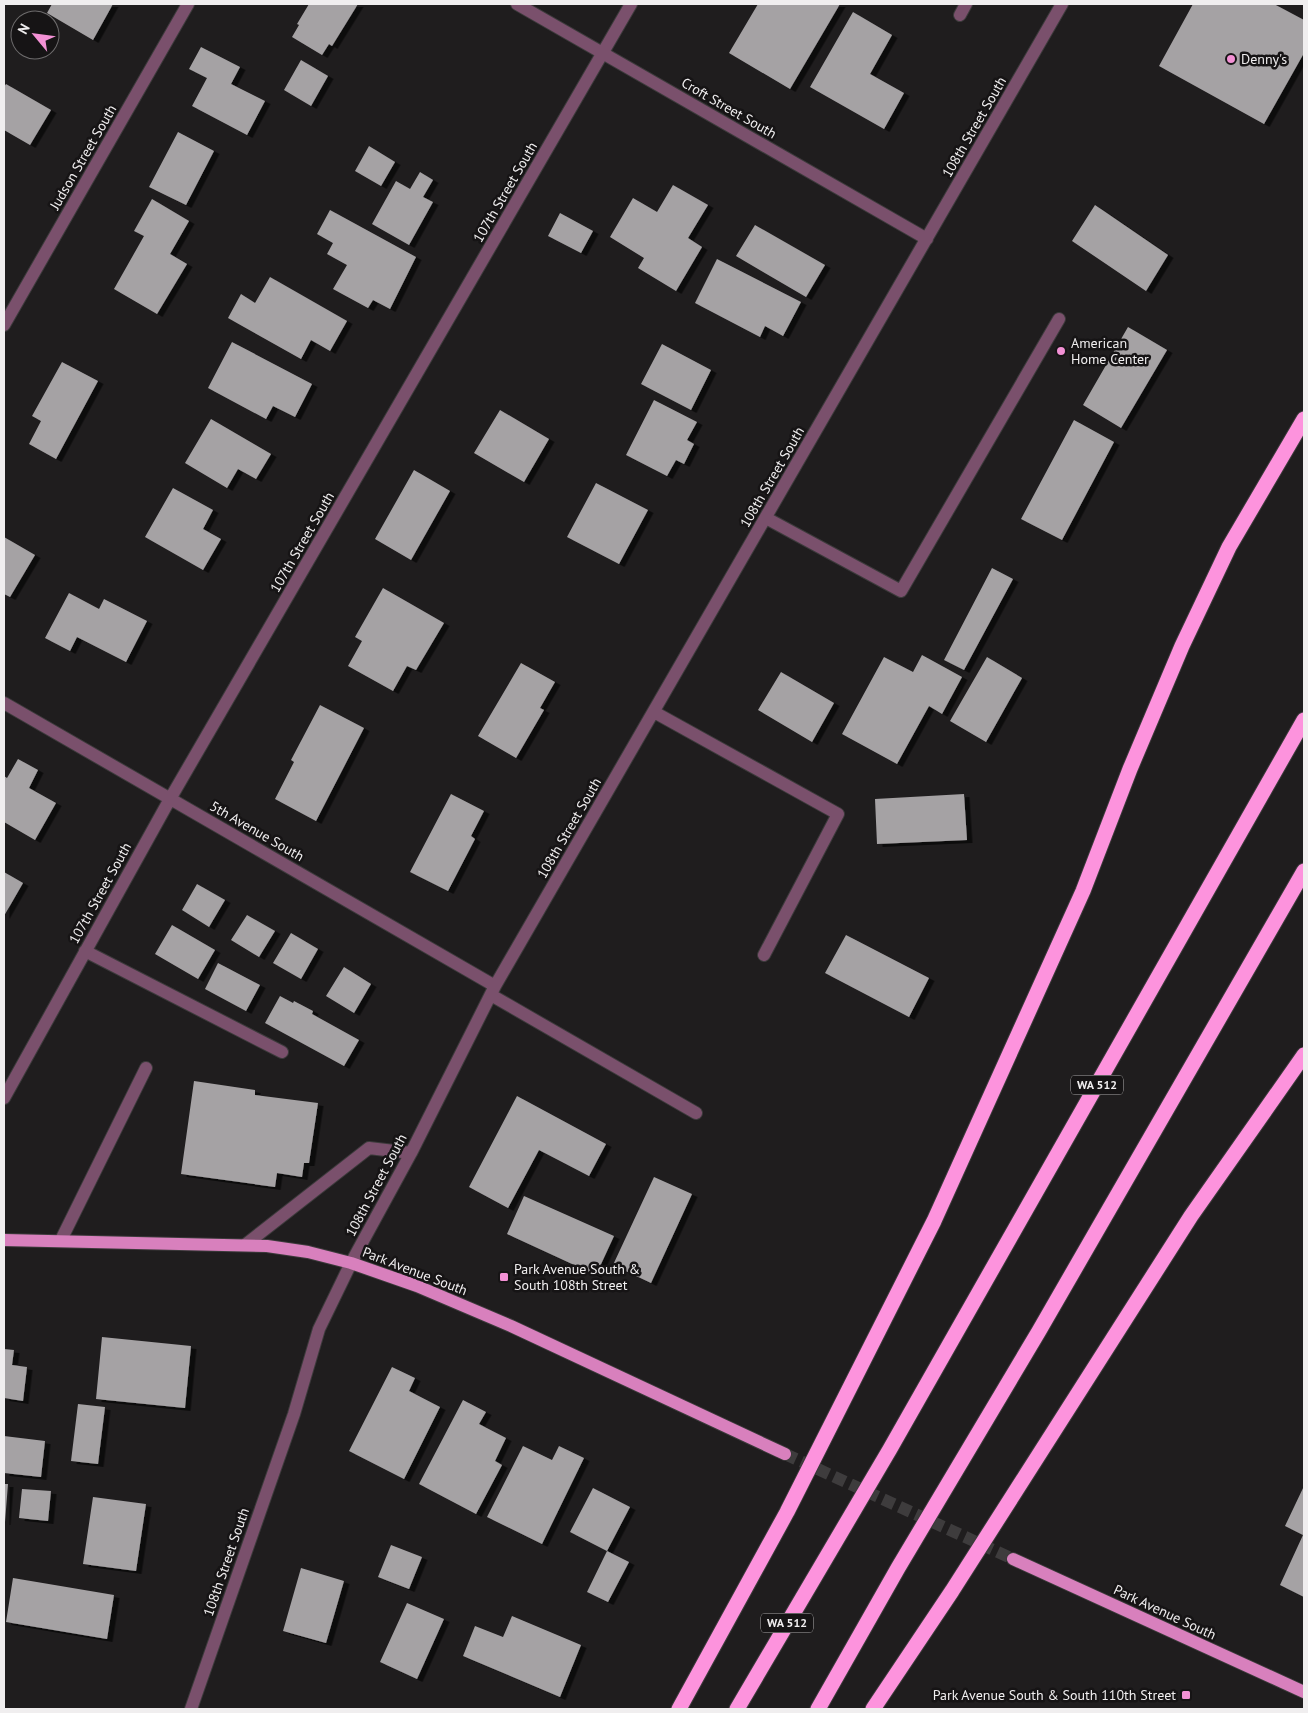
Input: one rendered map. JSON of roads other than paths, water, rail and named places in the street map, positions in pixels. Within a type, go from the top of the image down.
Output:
[{"type":"highway","points":[[679,1709],[787,1512],[934,1221],[1083,891],[1130,769],[1182,646],[1229,547],[1304,419]]},
{"type":"highway","name":"WA 512","points":[[737,1709],[890,1449],[1304,720]]},
{"type":"highway","points":[[818,1709],[908,1552],[1039,1331],[1304,871]]},
{"type":"highway","points":[[873,1709],[952,1591],[1192,1216],[1304,1055]]},
{"type":"main road","name":"Park Avenue South","points":[[4,1240],[267,1246],[308,1252],[351,1262],[417,1286],[511,1326],[785,1454]]},
{"type":"main road","name":"Park Avenue South","points":[[1012,1559],[1304,1692]]},
{"type":"street","name":"Judson Street South","points":[[4,325],[188,4]]},
{"type":"street","name":"Croft Street South","points":[[517,4],[927,239]]},
{"type":"street","name":"107th Street South","points":[[4,1098],[170,799],[631,4]]},
{"type":"street","points":[[960,15],[966,4]]},
{"type":"street","name":"108th Street South","points":[[191,1709],[294,1414],[320,1329],[351,1262],[411,1153],[493,991],[1062,4]]},
{"type":"street","points":[[766,518],[901,590],[1059,319]]},
{"type":"street","name":"5th Avenue South","points":[[4,703],[170,799],[696,1113]]},
{"type":"street","points":[[654,712],[838,814],[764,956]]},
{"type":"street","points":[[85,951],[282,1052]]},
{"type":"street","points":[[61,1240],[146,1068]]},
{"type":"street","points":[[245,1245],[368,1148],[411,1153]]},
{"type":"tunnel","points":[[785,1454],[1013,1559]]},
{"type":"place","name":"Denny's","points":[[1231,59]]},
{"type":"place","name":"American Home Center","points":[[1061,351]]},
{"type":"place","name":"Park Avenue South & South 108th Street","points":[[504,1277]]},
{"type":"place","name":"Park Avenue South & South 110th Street","points":[[1186,1695]]}]
